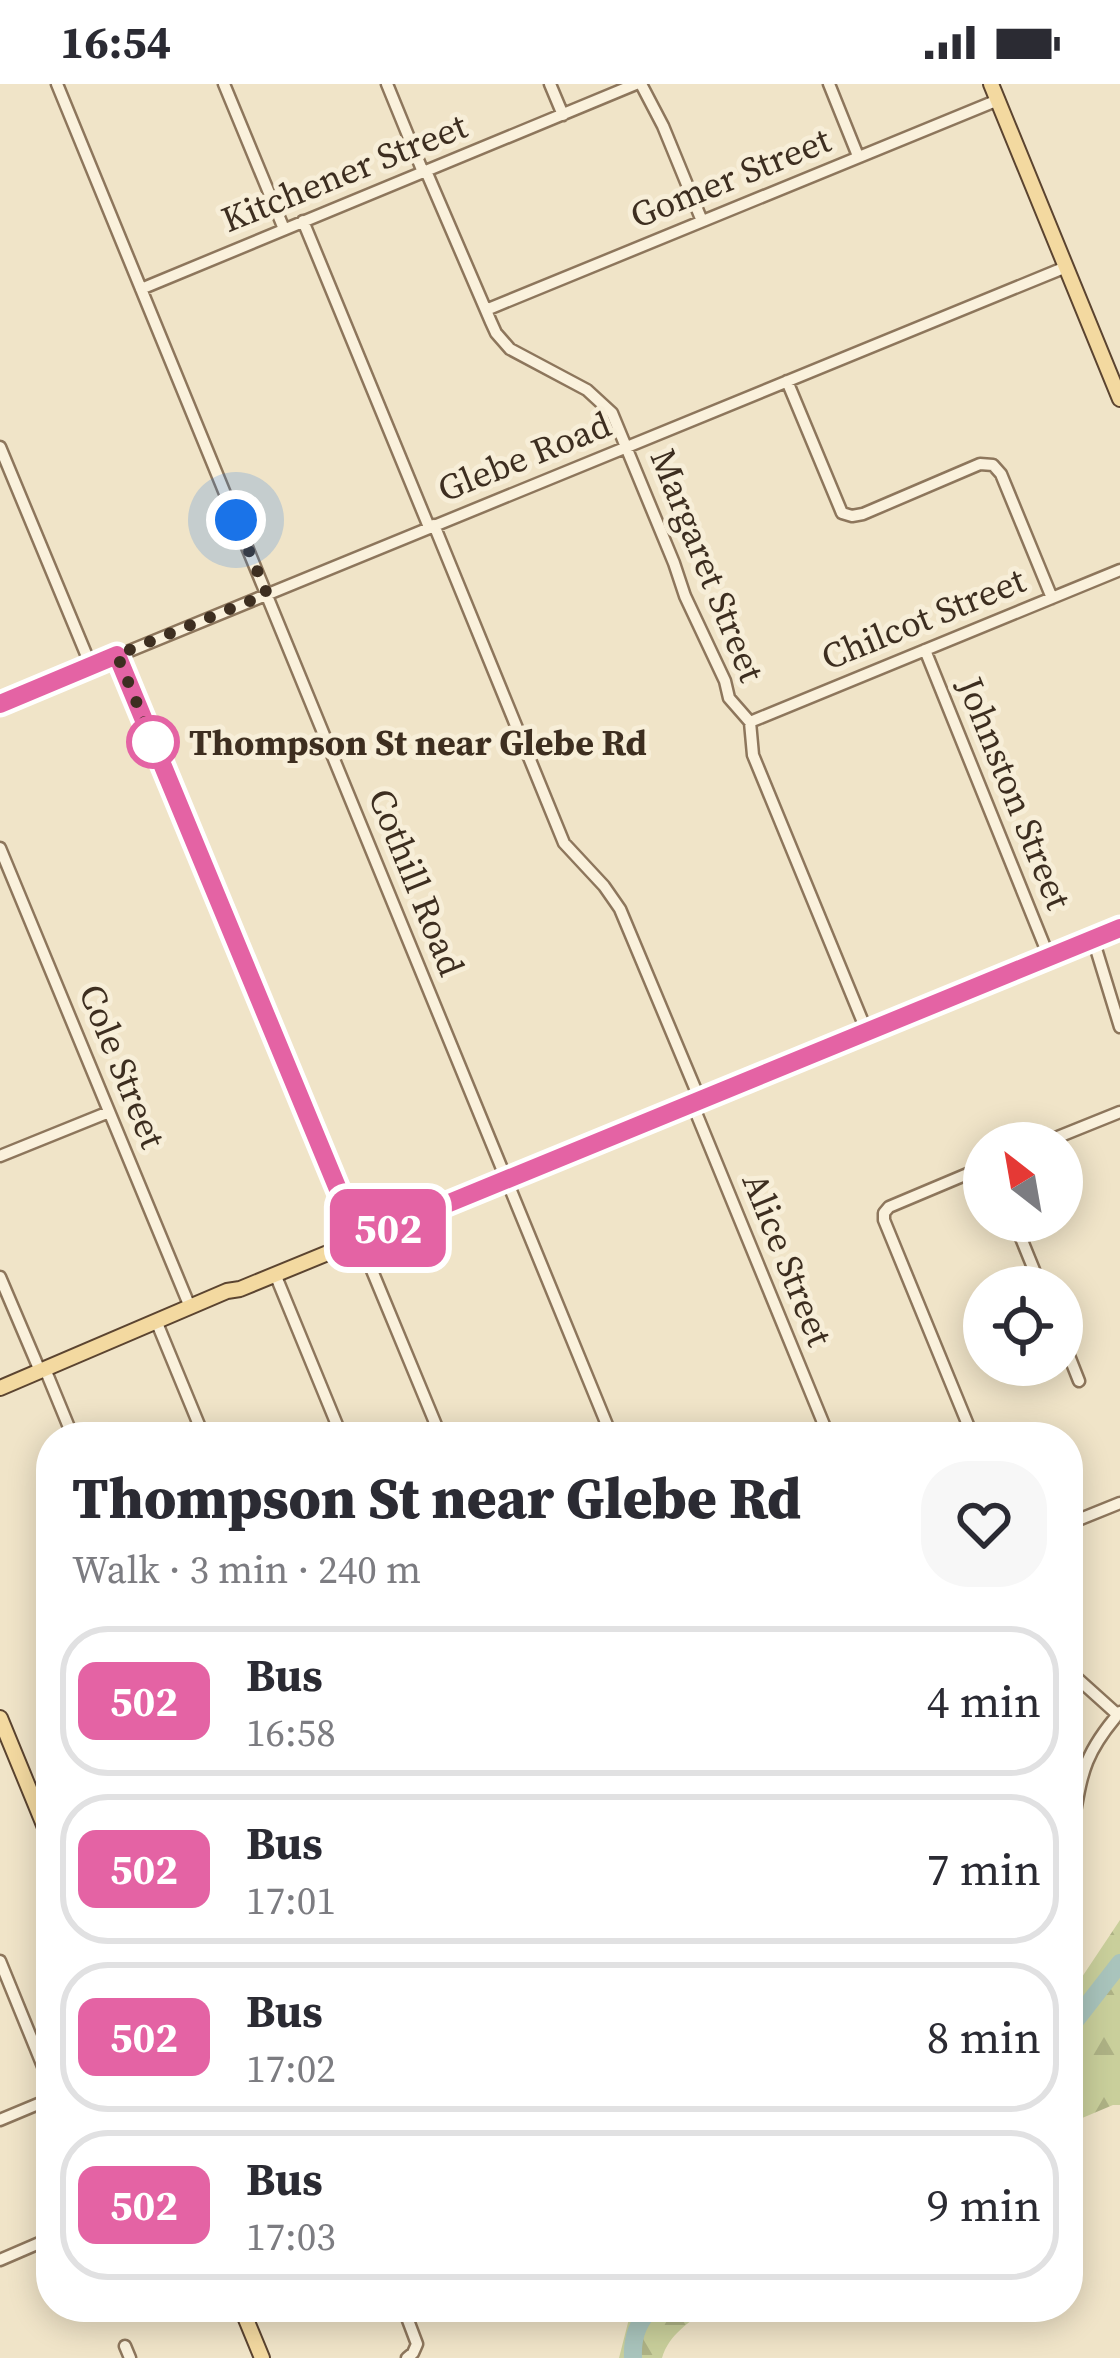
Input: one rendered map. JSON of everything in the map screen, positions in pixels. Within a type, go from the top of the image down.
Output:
[{"type":"main road","points":[[991,84],[1120,399]]},
{"type":"main road","points":[[0,1388],[1120,928]]},
{"type":"main road","points":[[158,1323],[240,1289]]},
{"type":"main road","points":[[0,1718],[5,1744],[36,1810]]},
{"type":"main road","points":[[247,2322],[262,2358]]},
{"type":"street","name":"Cothill Road","points":[[56,84],[606,1422]]},
{"type":"street","points":[[224,84],[284,230]]},
{"type":"street","name":"Margaret Street","points":[[387,84],[496,333],[523,358],[587,390],[613,415],[685,596],[725,681],[728,698],[750,722],[753,755],[867,1032]]},
{"type":"street","points":[[550,84],[563,115]]},
{"type":"street","name":"Kitchener Street","points":[[141,289],[639,84]]},
{"type":"street","points":[[639,84],[664,126],[702,221]]},
{"type":"street","points":[[830,84],[858,156]]},
{"type":"street","name":"Gomer Street","points":[[486,310],[998,100]]},
{"type":"street","name":"Alice Street","points":[[303,221],[563,843],[620,909],[823,1422]]},
{"type":"street","name":"Glebe Road","points":[[1,703],[1066,267]]},
{"type":"street","points":[[787,381],[842,513],[863,514],[980,464],[993,465],[1001,474],[1052,598]]},
{"type":"street","points":[[0,447],[91,666]]},
{"type":"street","name":"Chilcot Street","points":[[750,722],[1120,570]]},
{"type":"street","name":"Johnston Street","points":[[925,650],[1049,957]]},
{"type":"street","points":[[117,655],[435,1422]]},
{"type":"street","name":"Cole Street","points":[[0,848],[190,1307]]},
{"type":"street","points":[[1093,939],[1120,1027]]},
{"type":"street","points":[[0,1156],[109,1112]]},
{"type":"street","points":[[1083,1127],[1120,1112]]},
{"type":"street","points":[[963,1176],[889,1207],[884,1220],[968,1422]]},
{"type":"street","points":[[275,1274],[336,1422]]},
{"type":"street","points":[[0,1276],[66,1422]]},
{"type":"street","points":[[158,1323],[198,1422]]},
{"type":"street","points":[[1083,1518],[1120,1503]]},
{"type":"street","points":[[1083,1683],[1119,1713],[1092,1746],[1083,1771]]},
{"type":"street","points":[[0,1961],[36,2051]]},
{"type":"street","points":[[0,2120],[36,2105]]},
{"type":"street","points":[[0,2260],[36,2244]]},
{"type":"street","points":[[407,2358],[417,2344],[409,2322]]},
{"type":"green space","points":[[1120,1920],[1120,2105],[1083,2118],[1083,1976]]},
{"type":"green space","points":[[628,2322],[689,2322],[662,2358],[619,2358]]},
{"type":"waterway","points":[[1083,2011],[1120,1963]]},
{"type":"waterway","points":[[633,2358],[641,2322]]},
{"type":"bus line","name":"502","points":[[0,704],[117,655],[359,1240],[1120,928]]},
{"type":"place","name":"Thompson St near Glebe Rd","points":[[153,742]]},
{"type":"route","points":[[153,742],[157,752],[117,655],[267,594],[236,520]]}]
